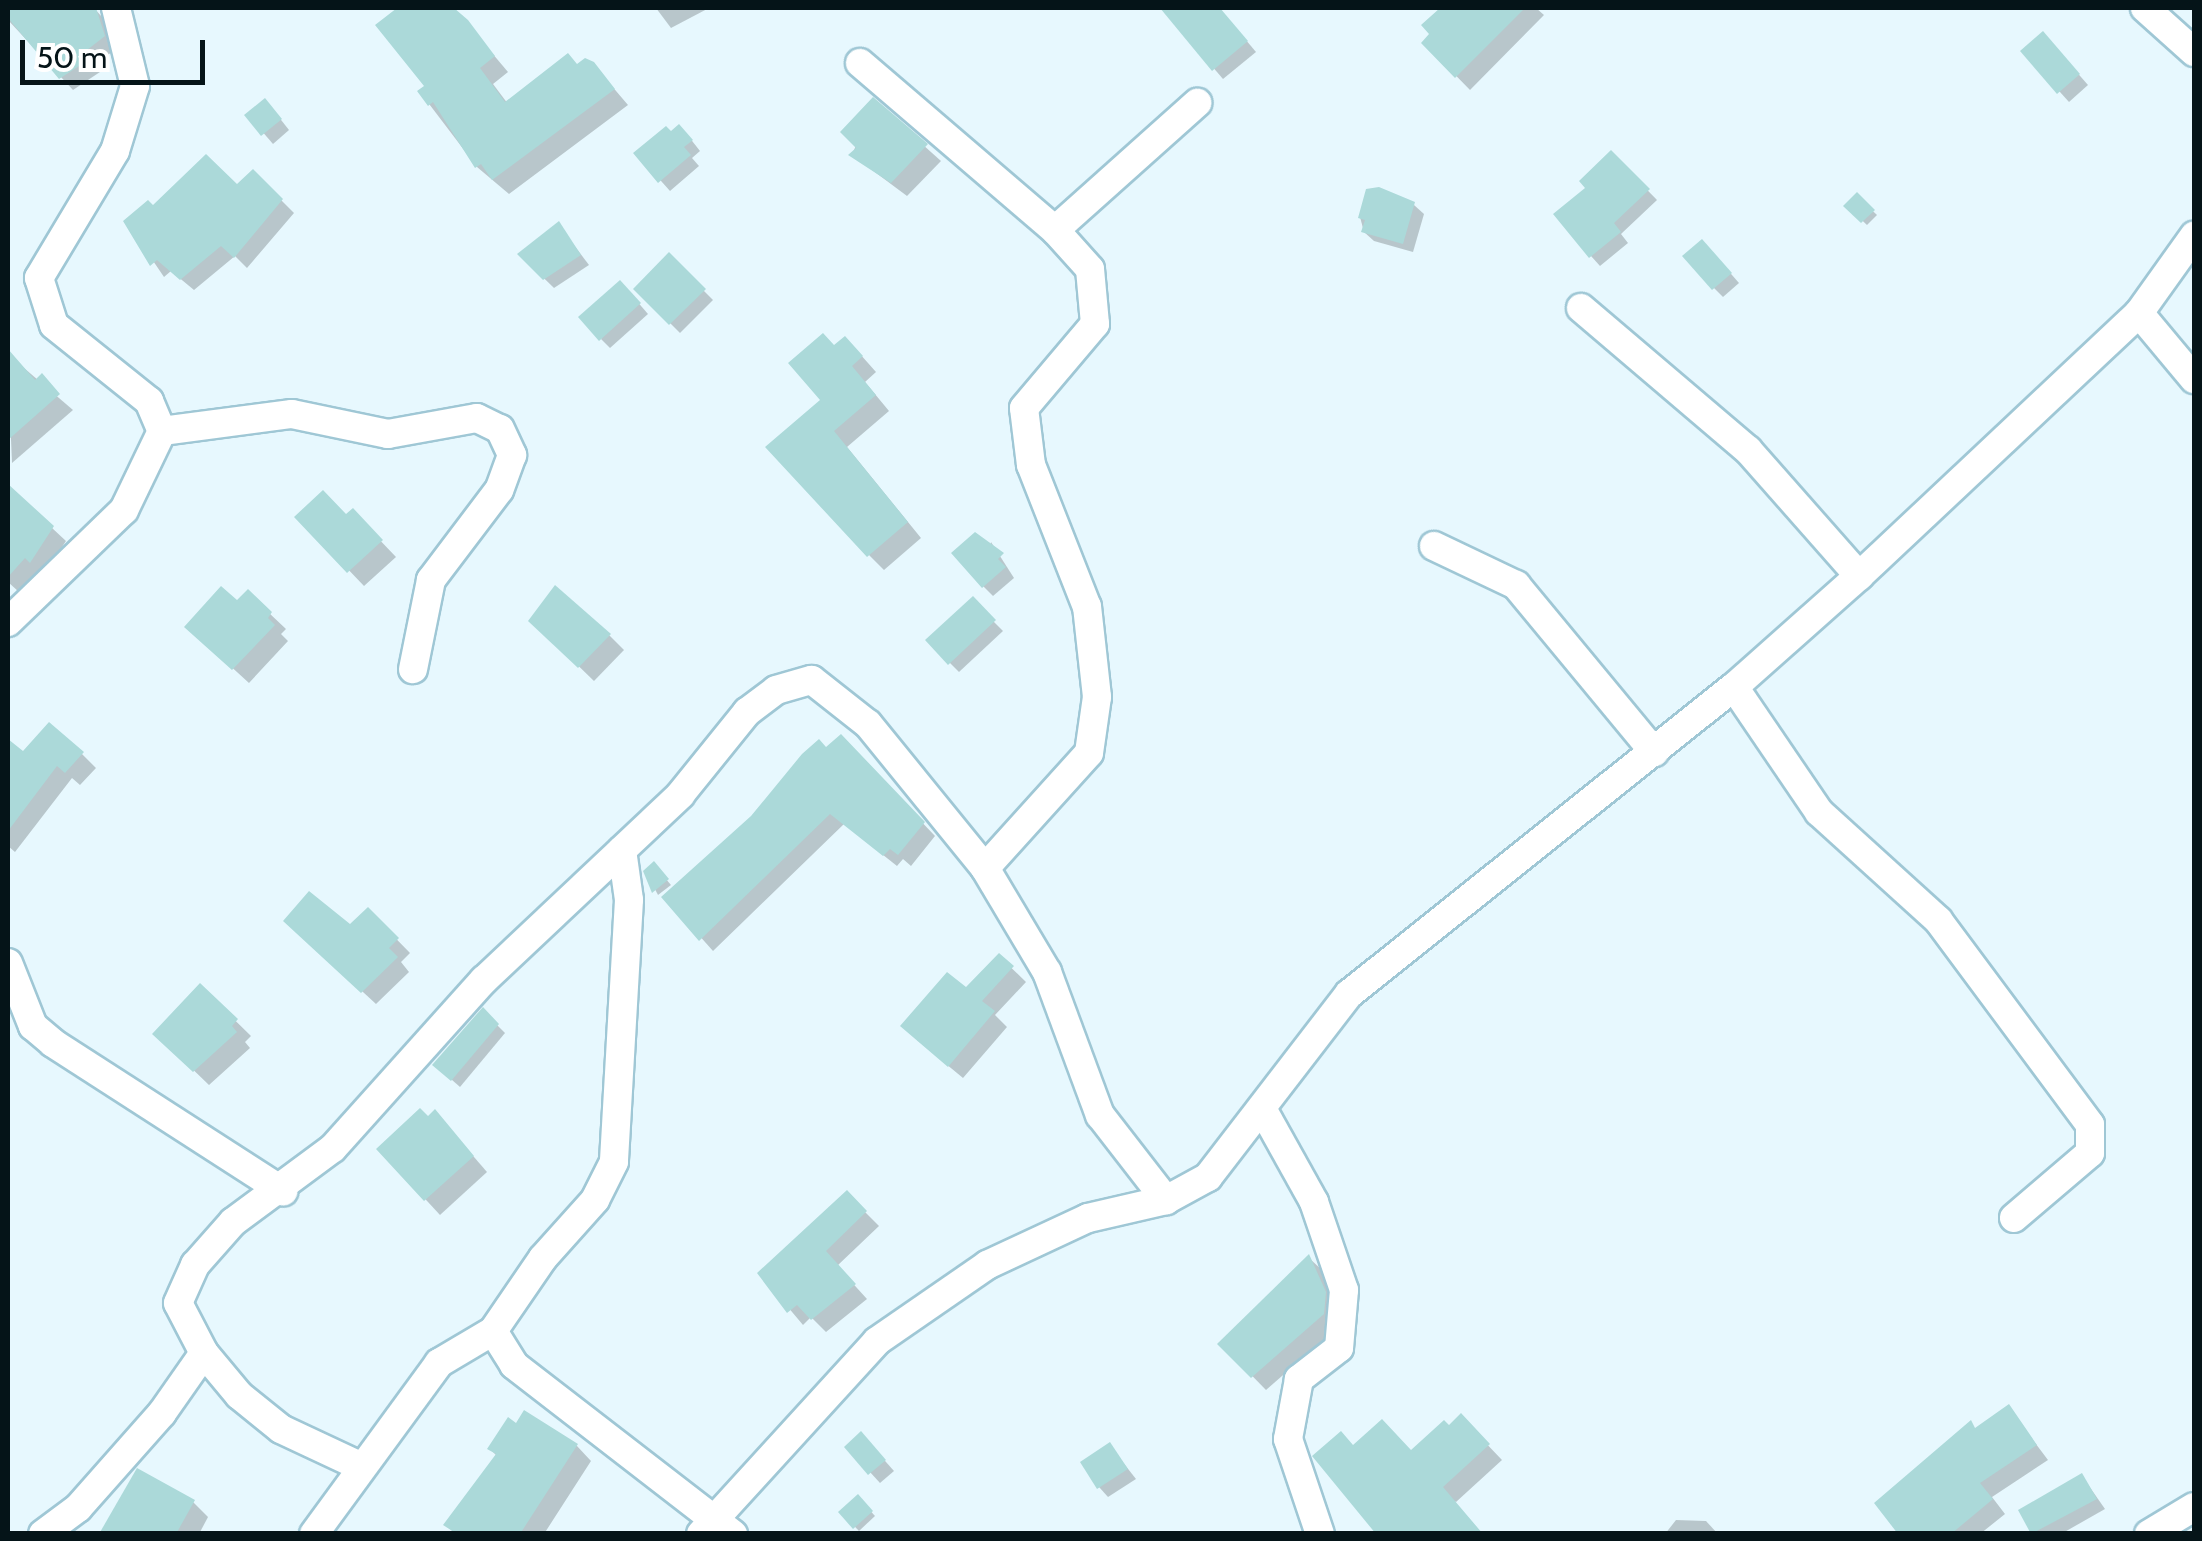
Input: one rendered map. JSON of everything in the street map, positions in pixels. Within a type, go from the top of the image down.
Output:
[{"type":"street","points":[[8,622],[124,510],[162,432],[149,401],[54,325],[39,278],[115,151],[135,86],[116,8]]},
{"type":"street","points":[[2145,8],[2194,52]]},
{"type":"street","points":[[860,62],[1055,230],[1090,268],[1095,324],[1024,408],[1030,465],[1087,607],[1097,697],[1089,754],[985,868]]},
{"type":"street","points":[[1055,230],[1197,104]]},
{"type":"street","points":[[494,1331],[514,1365],[715,1529],[877,1341],[987,1265],[1088,1218],[1166,1200],[1208,1177],[1264,1112],[1349,994],[1734,687],[1860,576],[2139,313],[2194,236]]},
{"type":"street","points":[[1581,308],[1748,450],[1860,576]]},
{"type":"street","points":[[2139,313],[2194,379]]},
{"type":"street","points":[[162,432],[292,414],[388,434],[477,418],[500,429],[512,455],[499,490],[431,580],[413,670]]},
{"type":"street","points":[[1434,546],[1516,586],[1654,752]]},
{"type":"street","points":[[362,1467],[281,1428],[239,1395],[204,1353],[178,1303],[196,1264],[233,1222],[283,1191],[333,1148],[484,980],[680,795],[747,712],[776,690],[812,680],[868,724],[985,868],[1048,972],[1100,1116],[1166,1200]]},
{"type":"street","points":[[1734,687],[1819,812],[1938,920],[2090,1125],[2090,1154],[2014,1218]]},
{"type":"street","points":[[314,1534],[439,1362],[494,1331],[543,1258],[594,1200],[614,1162],[629,900],[622,850]]},
{"type":"street","points":[[8,963],[20,1024],[283,1191]]},
{"type":"street","points":[[1264,1112],[1314,1202],[1344,1290],[1340,1348],[1299,1380],[1288,1439],[1320,1534]]},
{"type":"street","points":[[44,1534],[78,1508],[162,1413],[204,1353]]},
{"type":"street","points":[[2149,1534],[2194,1507]]},
{"type":"building","points":[[8,8],[96,8],[105,36],[87,50],[93,57],[59,79],[8,18]]},
{"type":"building","points":[[397,8],[454,8],[468,20],[495,56],[480,68],[505,102],[568,53],[577,64],[585,58],[594,62],[615,89],[492,180],[481,164],[475,168],[433,102],[428,106],[417,91],[424,86],[375,25]]},
{"type":"building","points":[[1160,8],[1220,8],[1248,41],[1212,71]]},
{"type":"building","points":[[1440,8],[1525,8],[1455,78],[1421,43],[1429,34],[1421,25]]},
{"type":"building","points":[[2043,31],[2080,74],[2057,94],[2020,51]]},
{"type":"building","points":[[873,97],[928,144],[891,183],[848,155],[856,148],[840,132]]},
{"type":"building","points":[[265,98],[282,119],[261,136],[244,115]]},
{"type":"building","points":[[679,124],[693,140],[684,147],[691,155],[658,183],[633,153],[666,126],[671,131]]},
{"type":"building","points":[[1611,150],[1650,189],[1614,223],[1621,232],[1589,258],[1553,214],[1585,188],[1579,181]]},
{"type":"building","points":[[206,154],[237,184],[253,169],[283,199],[234,258],[221,246],[180,280],[157,260],[150,266],[123,221],[148,200],[153,205]]},
{"type":"building","points":[[1379,187],[1415,202],[1403,244],[1361,232],[1365,220],[1358,218],[1366,189]]},
{"type":"building","points":[[1857,192],[1875,210],[1861,223],[1843,206]]},
{"type":"building","points":[[559,221],[581,255],[543,280],[517,254]]},
{"type":"building","points":[[1702,239],[1732,273],[1712,290],[1682,256]]},
{"type":"building","points":[[669,252],[706,289],[669,325],[633,289]]},
{"type":"building","points":[[620,280],[641,303],[599,341],[578,317]]},
{"type":"building","points":[[823,333],[834,345],[845,336],[863,356],[852,366],[876,395],[834,431],[908,522],[867,557],[765,447],[820,400],[788,363]]},
{"type":"building","points":[[8,349],[35,380],[42,373],[60,394],[8,440]]},
{"type":"building","points":[[8,484],[54,526],[30,563],[25,558],[8,577]]},
{"type":"building","points":[[323,490],[346,514],[353,508],[383,540],[347,573],[294,517]]},
{"type":"building","points":[[975,532],[1004,553],[998,559],[1006,567],[982,588],[951,553]]},
{"type":"building","points":[[555,585],[611,634],[578,668],[528,621]]},
{"type":"building","points":[[221,586],[237,600],[248,589],[272,612],[268,618],[275,625],[232,670],[184,627]]},
{"type":"building","points":[[973,596],[996,620],[948,665],[925,640]]},
{"type":"building","points":[[49,722],[84,752],[65,773],[57,766],[8,831],[8,739],[23,751]]},
{"type":"building","points":[[841,734],[925,822],[898,855],[890,849],[883,856],[830,814],[699,941],[661,897],[751,816],[802,754],[819,739],[826,747]]},
{"type":"building","points":[[654,861],[669,879],[652,893],[643,871]]},
{"type":"building","points":[[309,891],[350,924],[368,907],[399,938],[389,948],[398,957],[361,993],[283,921]]},
{"type":"building","points":[[999,953],[1014,966],[982,1001],[995,1011],[948,1067],[900,1026],[947,972],[966,987]]},
{"type":"building","points":[[200,983],[238,1019],[232,1026],[237,1032],[193,1072],[152,1034]]},
{"type":"building","points":[[483,1007],[499,1024],[451,1081],[432,1065]]},
{"type":"building","points":[[420,1108],[428,1116],[435,1109],[474,1156],[424,1201],[376,1149]]},
{"type":"building","points":[[847,1190],[867,1211],[826,1251],[856,1284],[811,1320],[797,1305],[787,1313],[757,1273]]},
{"type":"building","points":[[1309,1254],[1326,1292],[1324,1314],[1251,1378],[1217,1344]]},
{"type":"building","points":[[2009,1404],[2037,1445],[1980,1483],[1993,1499],[1951,1534],[1898,1534],[1874,1503],[1971,1420],[1975,1428]]},
{"type":"building","points":[[524,1410],[578,1444],[520,1534],[457,1534],[443,1525],[496,1454],[487,1449],[508,1417],[516,1423]]},
{"type":"building","points":[[1461,1413],[1490,1444],[1443,1487],[1483,1534],[1376,1534],[1312,1456],[1341,1431],[1353,1445],[1382,1419],[1411,1450],[1444,1420],[1449,1425]]},
{"type":"building","points":[[861,1431],[886,1460],[868,1475],[844,1447]]},
{"type":"building","points":[[1110,1442],[1128,1469],[1097,1489],[1080,1462]]},
{"type":"building","points":[[137,1468],[195,1500],[176,1534],[99,1534]]},
{"type":"building","points":[[2082,1473],[2097,1499],[2031,1534],[2018,1510]]},
{"type":"building","points":[[858,1494],[873,1511],[853,1529],[838,1512]]}]
